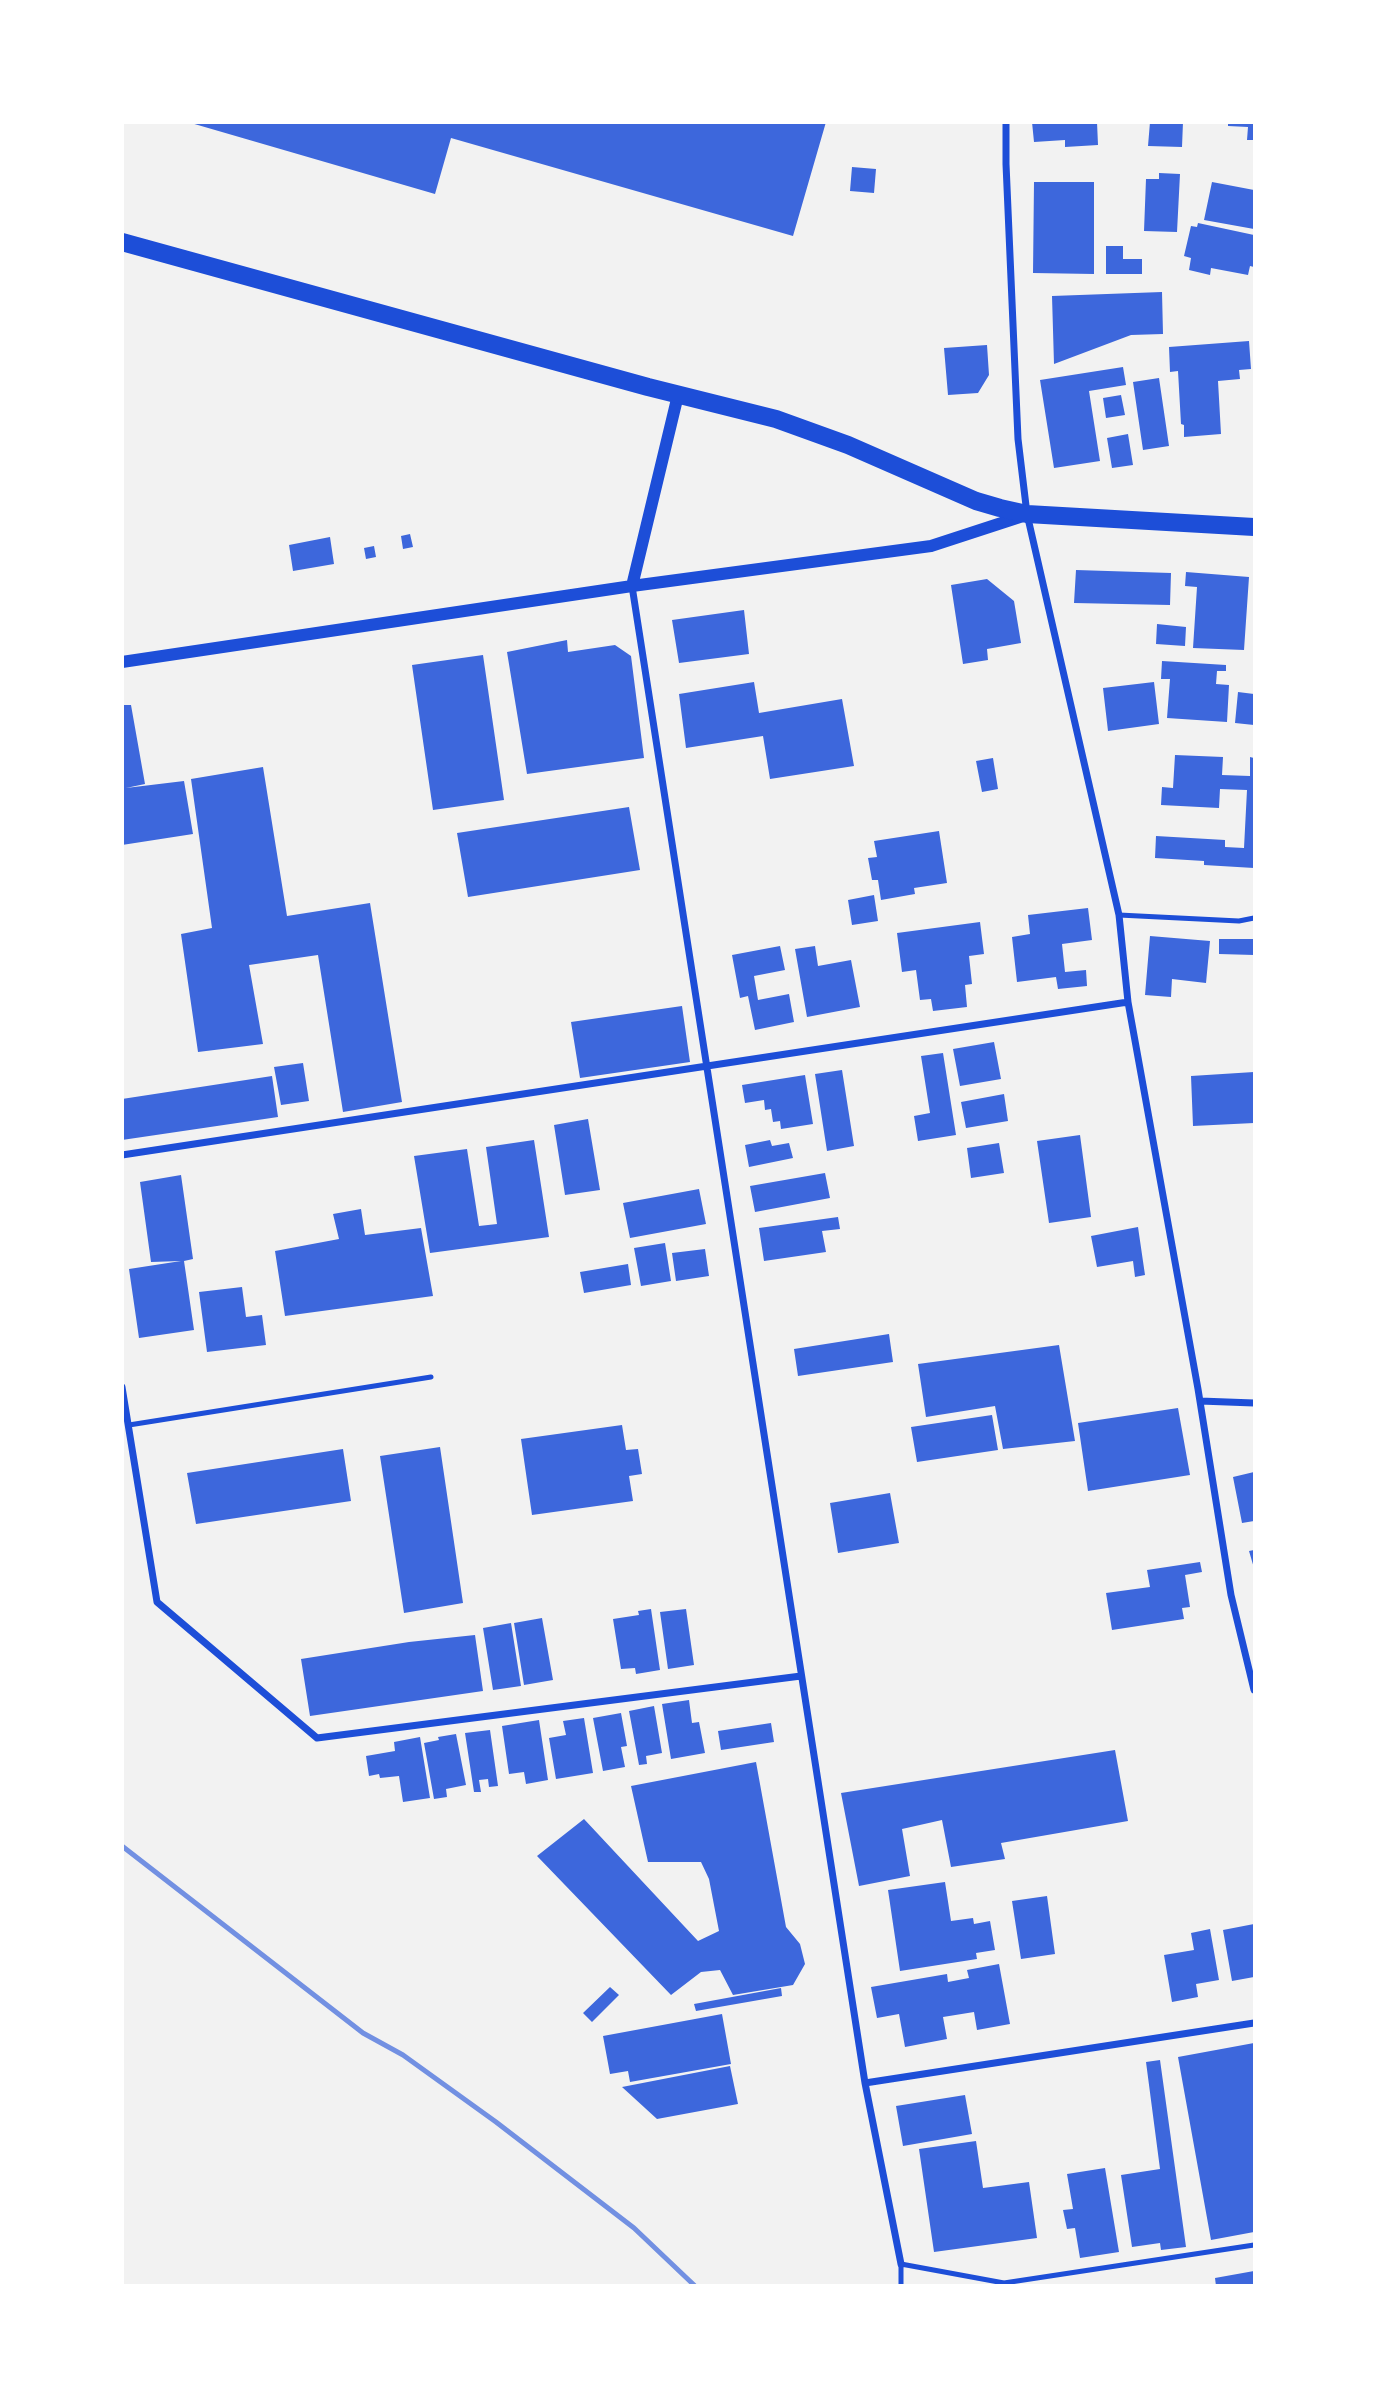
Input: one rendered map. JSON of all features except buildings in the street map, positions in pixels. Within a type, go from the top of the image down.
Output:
[{"type":"main road","points":[[122,242],[678,395],[776,419],[848,445],[976,501],[1027,514],[1255,527]]},
{"type":"street","points":[[1006,122],[1018,439],[1027,514],[1119,915],[1128,1002],[1200,1401],[1231,1595],[1255,1690]]},
{"type":"street","points":[[678,395],[632,586],[865,2083],[901,2264]]},
{"type":"street","points":[[122,662],[632,586],[931,546],[1027,514]]},
{"type":"street","points":[[122,1155],[1128,1002]]},
{"type":"street","points":[[122,1387],[157,1602],[317,1738],[801,1676]]},
{"type":"street","points":[[1200,1401],[1255,1403]]},
{"type":"street","points":[[865,2083],[1255,2023]]},
{"type":"lane","points":[[1119,915],[1239,921],[1255,918]]},
{"type":"lane","points":[[129,1424],[431,1377]]},
{"type":"lane","points":[[901,2286],[901,2264],[1004,2283],[1255,2245]]},
{"type":"railway","points":[[122,1846],[363,2033],[403,2055],[496,2122],[634,2228],[695,2286]]}]
